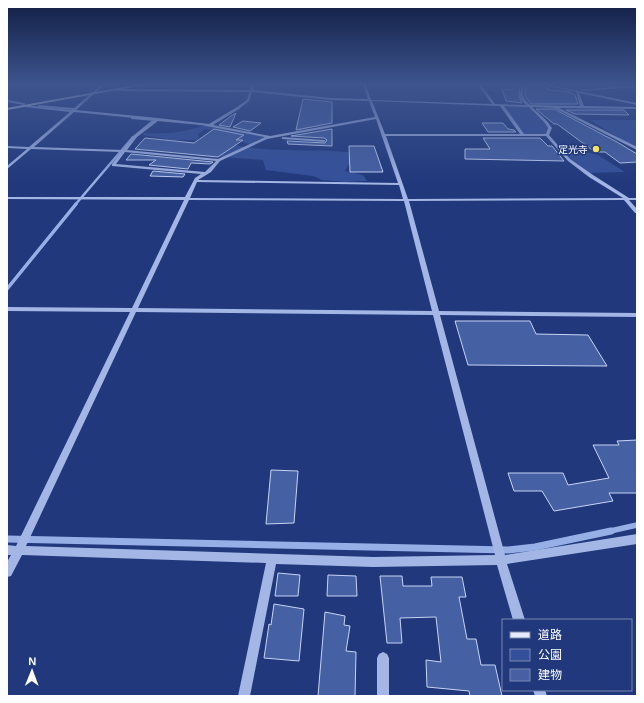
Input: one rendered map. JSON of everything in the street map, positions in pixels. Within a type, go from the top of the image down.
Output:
[{"type":"street","points":[[7,168],[65,118]]},
{"type":"street","points":[[147,118],[209,126],[270,138],[324,141]]},
{"type":"street","points":[[209,126],[222,118]]},
{"type":"street","points":[[7,572],[19,551],[197,178],[206,173],[220,160],[236,151],[270,138],[377,118],[406,200],[501,560],[519,619]]},
{"type":"street","points":[[510,118],[523,135]]},
{"type":"street","points":[[542,118],[550,128],[547,135]]},
{"type":"street","points":[[577,118],[637,149]]},
{"type":"street","points":[[158,119],[136,136],[113,165],[206,173]]},
{"type":"street","points":[[384,135],[547,135],[569,160],[627,199],[637,212]]},
{"type":"street","points":[[7,147],[124,151],[220,160]]},
{"type":"street","points":[[196,181],[400,184]]},
{"type":"street","points":[[7,198],[406,200],[637,199]]},
{"type":"street","points":[[7,309],[637,314]]},
{"type":"street","points":[[7,550],[373,562],[501,560],[637,539]]},
{"type":"street","points":[[244,696],[272,559]]},
{"type":"street","points":[[383,658],[383,696]]},
{"type":"green space","points":[[510,118],[542,118],[546,122],[547,135],[523,135]]},
{"type":"green space","points":[[590,120],[637,120],[637,149]]},
{"type":"green space","points":[[202,126],[211,126],[267,137],[257,140],[250,145],[230,137],[228,132],[205,129],[198,134],[199,137],[197,140],[177,140],[170,144],[165,142],[166,139],[143,135],[144,133],[180,132]]},
{"type":"green space","points":[[234,145],[271,150],[355,153],[379,158],[377,168],[367,164],[349,164],[345,171],[363,175],[367,181],[344,182],[322,180],[313,176],[266,170],[263,160],[198,155]]},
{"type":"green space","points":[[562,148],[580,148],[585,152],[598,155],[625,172],[587,173],[570,161]]},
{"type":"building","points":[[229,118],[234,118],[230,127],[219,125]]},
{"type":"building","points":[[299,118],[332,118],[332,123],[296,130]]},
{"type":"building","points":[[547,118],[571,118],[637,154],[637,162],[620,163],[605,152],[595,152],[557,124],[554,124]]},
{"type":"building","points":[[243,121],[261,123],[250,131],[233,127]]},
{"type":"building","points":[[482,123],[503,123],[508,129],[516,132],[488,132]]},
{"type":"building","points":[[214,129],[244,135],[236,140],[243,140],[218,157],[135,149],[145,138],[194,143]]},
{"type":"building","points":[[332,129],[332,146],[288,144],[287,141],[325,143],[327,140],[324,138],[291,136]]},
{"type":"building","points":[[483,138],[540,138],[548,146],[552,146],[564,161],[465,159],[465,149],[490,149]]},
{"type":"building","points":[[349,146],[374,146],[383,172],[350,172]]},
{"type":"building","points":[[131,154],[213,162],[210,164],[191,163],[188,169],[149,165],[156,160],[126,160]]},
{"type":"building","points":[[153,171],[185,174],[183,177],[150,176]]},
{"type":"building","points":[[455,321],[530,321],[536,334],[588,335],[607,366],[468,365]]},
{"type":"building","points":[[637,440],[637,493],[609,493],[613,501],[554,511],[542,491],[514,491],[508,473],[563,473],[568,485],[609,478],[593,445],[619,445],[617,441]]},
{"type":"building","points":[[271,470],[298,471],[294,523],[266,524]]},
{"type":"building","points":[[278,573],[300,575],[298,596],[275,596]]},
{"type":"building","points":[[328,575],[356,576],[357,596],[327,596]]},
{"type":"building","points":[[380,576],[402,576],[403,586],[432,586],[431,577],[462,577],[466,597],[459,597],[467,639],[476,639],[481,665],[495,665],[502,696],[470,696],[469,691],[427,687],[426,660],[441,662],[436,617],[400,618],[402,643],[387,643]]},
{"type":"building","points":[[274,604],[304,609],[299,661],[264,658],[269,624],[271,625]]},
{"type":"building","points":[[325,612],[345,616],[344,625],[350,626],[346,651],[356,652],[355,696],[318,696]]},
{"type":"waterway","points":[[132,118],[154,120],[132,138]]},
{"type":"waterway","points":[[75,205],[132,138]]},
{"type":"waterway","points":[[7,289],[76,204]]},
{"type":"waterway","points":[[606,532],[637,525]]},
{"type":"waterway","points":[[7,539],[508,550],[535,547],[611,531]]},
{"type":"place","name":"定光寺","points":[[596,149]]}]
